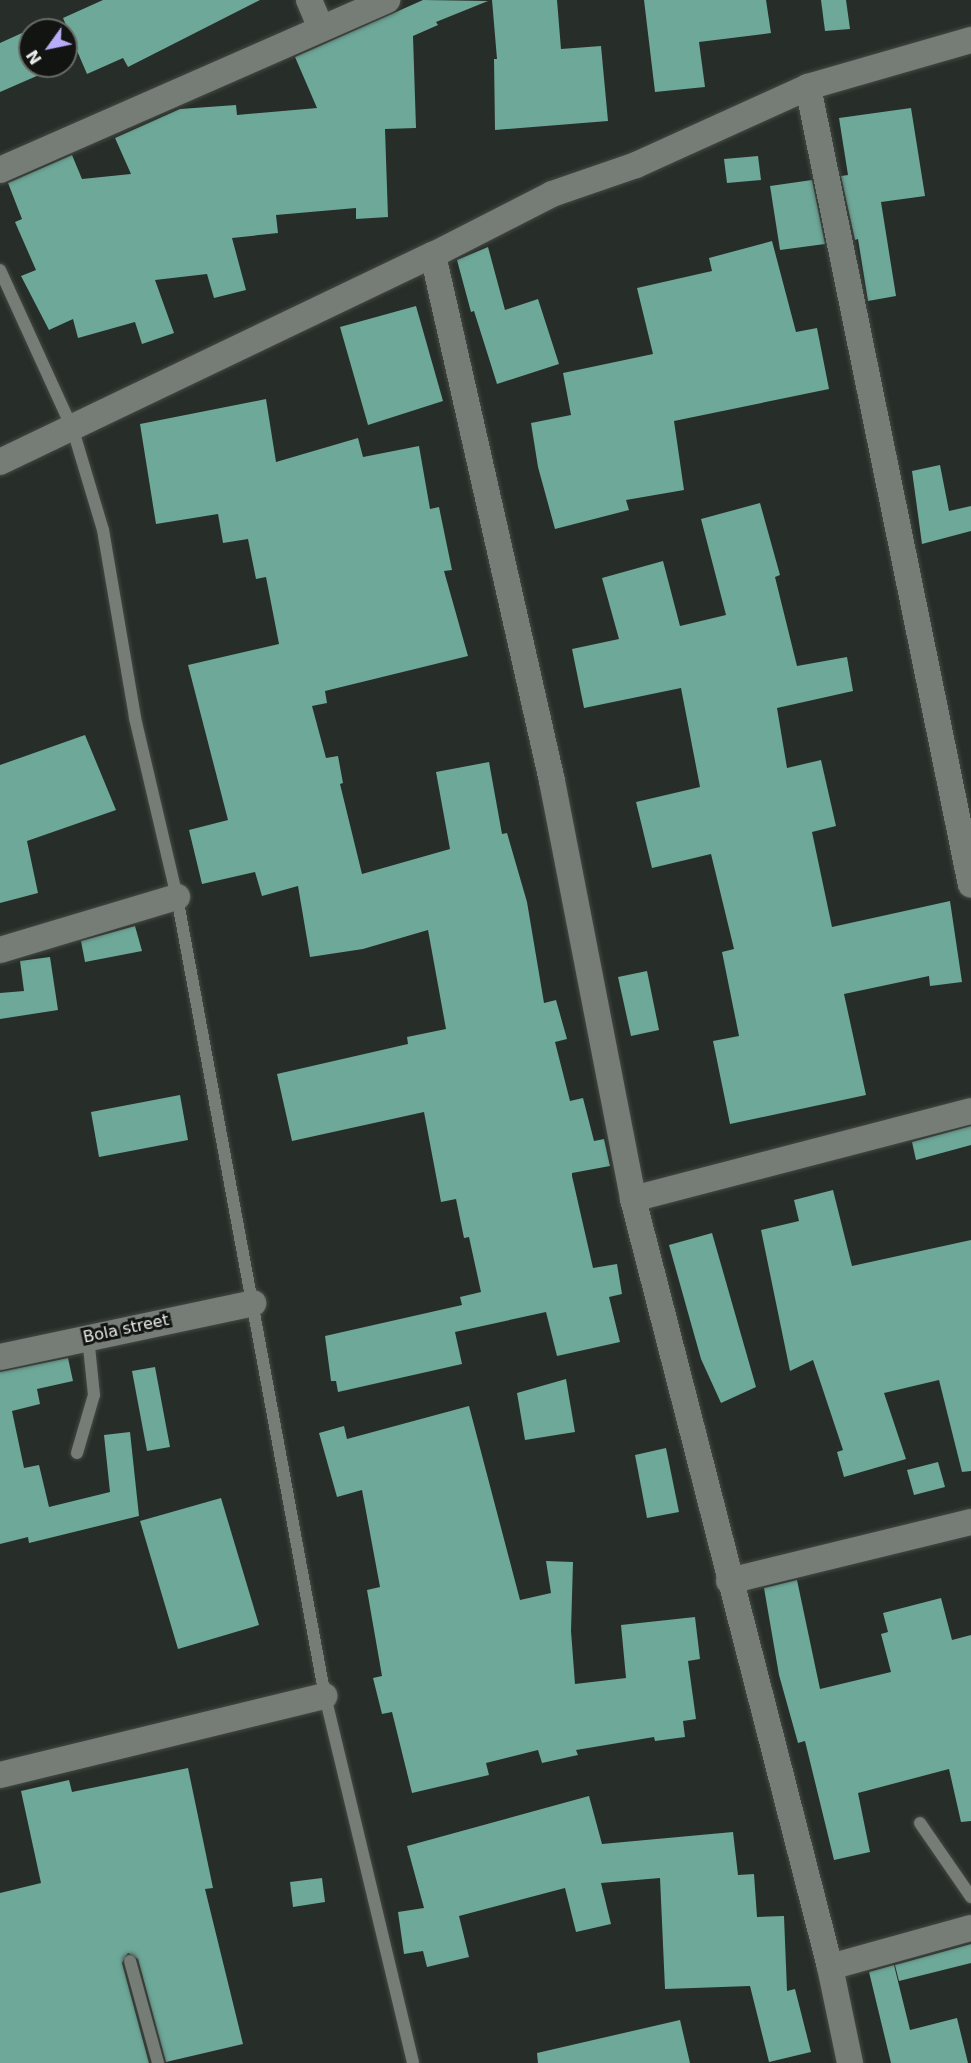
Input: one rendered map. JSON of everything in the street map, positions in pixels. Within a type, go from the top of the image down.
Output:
[{"type":"street","points":[[309,0],[321,28]]},
{"type":"street","points":[[0,170],[387,0]]},
{"type":"street","points":[[0,462],[73,430],[552,194],[636,165],[807,87],[971,40]]},
{"type":"street","points":[[807,87],[971,885]]},
{"type":"street","points":[[432,255],[552,781],[633,1199],[729,1581],[830,1967],[850,2063]]},
{"type":"street","points":[[0,950],[177,897]]},
{"type":"street","points":[[633,1199],[971,1111]]},
{"type":"street","name":"Bola street","points":[[0,1356],[253,1303]]},
{"type":"street","points":[[729,1581],[971,1522]]},
{"type":"street","points":[[0,1775],[325,1696]]},
{"type":"street","points":[[830,1967],[971,1929]]},
{"type":"lane","points":[[0,270],[73,430],[103,530],[135,718],[177,897],[325,1696],[413,2063]]},
{"type":"lane","points":[[77,1453],[94,1395],[88,1337]]},
{"type":"lane","points":[[921,1823],[971,1898]]},
{"type":"lane","points":[[130,1960],[158,2063]]},
{"type":"building","points":[[103,0],[260,0],[128,67],[123,58],[87,74],[78,53],[78,18],[63,18]]},
{"type":"building","points":[[423,0],[488,1],[436,22],[438,25],[413,36],[416,128],[385,129],[388,217],[356,219],[356,208],[276,215],[278,233],[232,238],[246,290],[214,298],[207,274],[155,280],[174,333],[142,344],[135,322],[78,338],[73,319],[49,330],[21,276],[36,270],[15,222],[22,219],[8,183],[72,155],[82,179],[131,174],[115,138],[180,109],[236,105],[237,115],[317,108],[295,57]]},
{"type":"building","points":[[492,0],[557,0],[561,49],[601,46],[608,121],[495,130],[494,59],[497,59]]},
{"type":"building","points":[[644,0],[766,0],[771,33],[699,42],[705,87],[655,92]]},
{"type":"building","points":[[821,0],[846,0],[850,29],[825,31]]},
{"type":"building","points":[[18,35],[18,78],[32,78],[0,92],[0,43]]},
{"type":"building","points":[[911,108],[925,196],[881,202],[896,296],[868,301],[858,239],[855,240],[841,176],[848,175],[839,118]]},
{"type":"building","points":[[758,156],[761,180],[727,183],[724,159]]},
{"type":"building","points":[[812,180],[825,244],[780,250],[770,186]]},
{"type":"building","points":[[772,241],[796,332],[817,328],[829,389],[674,421],[684,490],[626,500],[629,510],[555,529],[538,467],[531,423],[571,415],[563,373],[653,354],[637,288],[712,271],[709,258]]},
{"type":"building","points":[[488,247],[505,310],[538,299],[559,364],[497,384],[474,311],[471,312],[457,260]]},
{"type":"building","points":[[416,306],[443,401],[368,425],[340,327]]},
{"type":"building","points":[[266,399],[276,462],[358,438],[363,457],[419,446],[430,509],[439,507],[452,570],[444,571],[468,656],[325,691],[327,703],[312,706],[326,758],[338,756],[343,783],[340,784],[362,874],[450,849],[436,772],[489,762],[502,834],[507,833],[527,902],[544,1003],[556,1000],[567,1039],[555,1042],[570,1101],[583,1098],[594,1141],[604,1139],[610,1166],[572,1173],[572,1176],[593,1268],[617,1264],[622,1294],[609,1297],[620,1342],[557,1356],[546,1312],[455,1332],[462,1364],[338,1392],[336,1381],[331,1381],[325,1336],[462,1305],[460,1297],[481,1292],[469,1237],[464,1238],[456,1199],[441,1202],[424,1112],[292,1141],[277,1074],[408,1044],[407,1037],[446,1029],[428,930],[363,949],[310,957],[298,886],[262,896],[255,872],[202,884],[189,830],[228,820],[188,665],[279,644],[266,577],[256,579],[248,539],[223,543],[218,514],[156,524],[140,424]]},
{"type":"building","points":[[940,465],[949,511],[971,506],[971,531],[922,544],[912,471]]},
{"type":"building","points":[[760,503],[780,575],[775,577],[797,666],[847,657],[853,691],[777,708],[787,768],[821,760],[836,826],[812,832],[832,927],[950,901],[962,982],[930,986],[929,976],[844,994],[866,1095],[730,1124],[713,1041],[739,1036],[722,952],[734,949],[711,854],[652,868],[636,802],[700,787],[681,688],[584,708],[572,649],[619,639],[602,578],[663,561],[680,626],[726,615],[701,519]]},
{"type":"building","points":[[85,735],[116,810],[27,841],[38,893],[0,903],[0,765]]},
{"type":"building","points":[[135,926],[142,951],[85,962],[81,941]]},
{"type":"building","points":[[50,957],[58,1010],[0,1019],[0,993],[24,991],[20,961]]},
{"type":"building","points":[[647,971],[659,1030],[631,1036],[618,977]]},
{"type":"building","points":[[180,1095],[188,1140],[99,1157],[91,1112]]},
{"type":"building","points":[[971,1126],[971,1145],[916,1160],[912,1142]]},
{"type":"building","points":[[833,1190],[852,1266],[971,1240],[971,1471],[962,1472],[939,1380],[884,1393],[906,1459],[844,1477],[837,1452],[843,1450],[813,1360],[790,1371],[761,1230],[799,1221],[794,1200]]},
{"type":"building","points":[[712,1233],[756,1387],[721,1403],[701,1359],[669,1245]]},
{"type":"building","points":[[68,1358],[73,1381],[37,1389],[40,1404],[12,1411],[24,1468],[39,1465],[49,1507],[110,1492],[104,1435],[130,1432],[139,1516],[29,1543],[28,1537],[0,1544],[0,1372]]},
{"type":"building","points":[[155,1367],[170,1447],[147,1451],[132,1371]]},
{"type":"building","points":[[566,1379],[575,1432],[525,1440],[517,1393]]},
{"type":"building","points":[[469,1406],[520,1600],[551,1593],[546,1561],[573,1562],[571,1631],[575,1684],[626,1678],[621,1625],[695,1617],[700,1659],[688,1661],[696,1719],[683,1721],[685,1737],[655,1741],[654,1737],[576,1750],[578,1755],[542,1763],[538,1750],[486,1763],[489,1775],[412,1793],[392,1712],[382,1714],[373,1678],[382,1676],[367,1590],[380,1587],[362,1490],[337,1497],[319,1433],[344,1426],[347,1439]]},
{"type":"building","points":[[666,1448],[679,1512],[647,1518],[635,1455]]},
{"type":"building","points":[[938,1462],[945,1487],[914,1495],[907,1470]]},
{"type":"building","points":[[221,1498],[259,1625],[178,1649],[140,1521]]},
{"type":"building","points":[[797,1580],[820,1689],[891,1672],[881,1634],[888,1632],[883,1613],[941,1598],[952,1640],[971,1635],[971,1821],[961,1822],[949,1769],[858,1793],[870,1852],[834,1860],[805,1741],[798,1743],[779,1675],[764,1588]]},
{"type":"building","points":[[188,1768],[213,1888],[205,1889],[243,2044],[166,2062],[138,1959],[128,1953],[122,1963],[149,2063],[0,2063],[0,1893],[41,1883],[21,1791],[69,1780],[72,1792]]},
{"type":"building","points":[[589,1796],[602,1844],[733,1832],[738,1875],[754,1874],[757,1917],[784,1916],[787,1991],[795,1989],[811,2052],[769,2062],[750,1986],[665,1989],[660,1878],[601,1883],[611,1924],[576,1932],[565,1888],[459,1916],[469,1957],[427,1967],[423,1951],[404,1954],[398,1912],[424,1908],[407,1846]]},
{"type":"building","points":[[322,1878],[325,1902],[293,1907],[290,1882]]},
{"type":"building","points":[[971,1944],[971,1963],[899,1981],[895,1965]]},
{"type":"building","points":[[894,1965],[910,2030],[957,2018],[968,2063],[891,2063],[869,1972]]},
{"type":"building","points":[[680,2020],[690,2063],[538,2063],[537,2053]]}]
